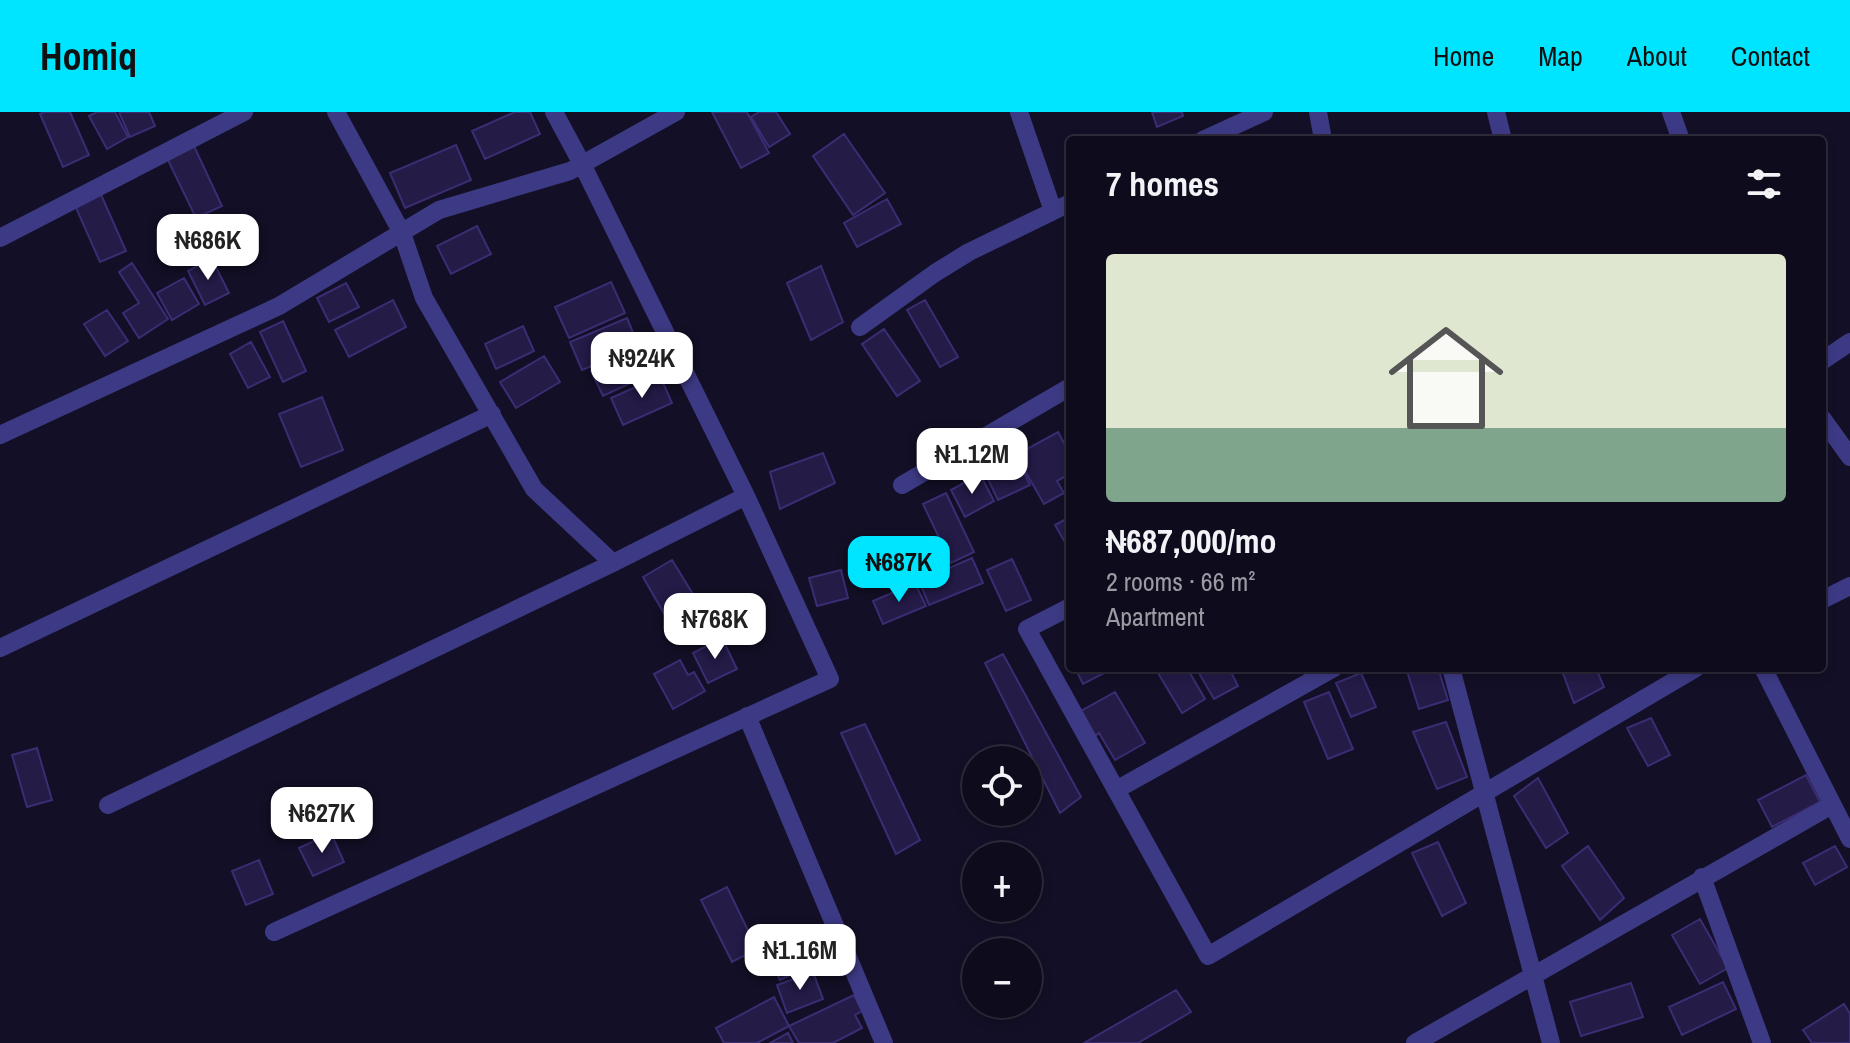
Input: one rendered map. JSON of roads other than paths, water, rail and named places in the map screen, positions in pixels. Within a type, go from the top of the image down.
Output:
[{"type":"street","points":[[0,238],[244,112]]},
{"type":"street","points":[[336,112],[402,233],[424,298],[534,489],[613,563]]},
{"type":"street","points":[[274,932],[830,679],[746,496],[554,112]]},
{"type":"street","points":[[0,435],[279,306],[439,210],[570,171],[676,112]]},
{"type":"street","points":[[1019,112],[1053,211]]},
{"type":"street","points":[[1212,136],[1264,112]]},
{"type":"street","points":[[1318,112],[1322,136]]},
{"type":"street","points":[[1496,112],[1502,136]]},
{"type":"street","points":[[1671,112],[1680,136]]},
{"type":"street","points":[[860,327],[958,259],[1066,205]]},
{"type":"street","points":[[1826,358],[1850,342]]},
{"type":"street","points":[[902,485],[1066,389]]},
{"type":"street","points":[[0,648],[492,414]]},
{"type":"street","points":[[1826,424],[1850,457]]},
{"type":"street","points":[[108,805],[746,496]]},
{"type":"street","points":[[1826,598],[1850,586]]},
{"type":"street","points":[[1066,609],[1027,629],[1208,956],[1689,672]]},
{"type":"street","points":[[1116,790],[1327,672]]},
{"type":"street","points":[[1452,672],[1551,1043]]},
{"type":"street","points":[[1765,672],[1850,839]]},
{"type":"street","points":[[747,716],[884,1043]]},
{"type":"street","points":[[1415,1043],[1832,805]]},
{"type":"street","points":[[1702,877],[1762,1043]]}]
